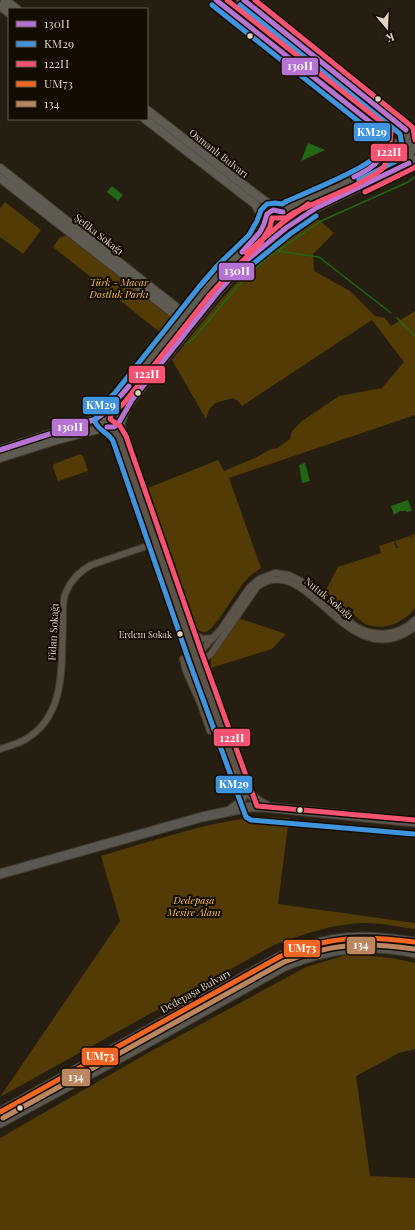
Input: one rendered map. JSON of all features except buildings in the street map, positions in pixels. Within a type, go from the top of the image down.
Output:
[{"type":"main road","points":[[247,794],[262,804],[274,808]]},
{"type":"main road","points":[[247,794],[252,809]]},
{"type":"main road","points":[[230,810],[240,803],[247,794]]},
{"type":"main road","points":[[0,874],[230,810],[274,808],[415,822]]},
{"type":"main road","points":[[0,879],[78,856],[252,809],[415,827]]},
{"type":"main road","name":"Dedepaşa Bulvarı","points":[[0,1112],[294,950],[321,941],[351,937],[382,937],[415,942]]},
{"type":"main road","points":[[0,1123],[296,961],[319,954],[356,948],[384,948],[415,953]]},
{"type":"street","points":[[6,0],[16,8]]},
{"type":"street","points":[[216,0],[384,133],[410,151]]},
{"type":"street","points":[[228,9],[236,9],[241,4],[241,0]]},
{"type":"street","points":[[244,0],[415,138]]},
{"type":"street","points":[[0,6],[8,12]]},
{"type":"street","points":[[246,24],[244,17],[247,11],[254,9],[257,11]]},
{"type":"street","name":"Osmanlı Bulvarı","points":[[148,111],[262,199],[281,211]]},
{"type":"street","name":"Osmanlı Bulvarı","points":[[147,120],[254,204],[264,222]]},
{"type":"street","points":[[384,133],[389,134],[392,132],[395,125],[394,120]]},
{"type":"street","points":[[0,450],[59,435],[116,427],[121,421],[126,408],[132,400],[218,291],[242,266],[283,230],[316,208],[412,162],[406,130]]},
{"type":"street","points":[[374,168],[382,154],[384,133]]},
{"type":"street","points":[[0,458],[96,419],[119,399],[223,270],[255,239],[264,222],[266,214],[276,210],[281,211],[410,151]]},
{"type":"street","name":"Şefika Sokağı","points":[[0,168],[185,317]]},
{"type":"street","name":"Şefika Sokağı","points":[[0,178],[194,323]]},
{"type":"street","points":[[264,222],[269,232],[272,234],[283,230],[288,220],[281,211]]},
{"type":"street","points":[[107,410],[114,409],[119,411],[125,440],[199,651]]},
{"type":"street","points":[[107,410],[102,420],[115,431],[119,438],[247,794]]},
{"type":"street","name":"Fidan Sokağı","points":[[0,749],[25,740],[35,733],[45,723],[56,704],[60,682],[65,593],[73,581],[83,570],[91,565],[156,543]]},
{"type":"street","name":"Nutuk Sokağı","points":[[415,620],[405,628],[392,633],[381,634],[366,632],[355,626],[298,579],[284,574],[275,573],[259,579],[249,588],[221,629],[199,651],[199,659],[208,657],[253,591],[261,583],[274,579],[282,579],[296,584],[352,631],[361,635],[375,639],[394,638],[403,635],[415,627]]},
{"type":"street","points":[[193,634],[202,639],[213,638]]},
{"type":"street","points":[[183,659],[186,671],[201,704],[210,732]]},
{"type":"street","points":[[199,659],[198,666],[247,794]]},
{"type":"street","points":[[186,671],[198,666]]},
{"type":"green space","points":[[395,163],[397,165],[305,211],[303,206]]},
{"type":"green space","points":[[5,202],[41,230],[23,254],[0,237],[0,208]]},
{"type":"green space","points":[[274,213],[278,215],[280,219],[278,223],[274,225],[270,223],[268,219],[270,215]]},
{"type":"green space","points":[[318,219],[334,233],[313,254],[314,271],[350,291],[375,316],[385,318],[391,326],[415,311],[415,415],[229,478],[261,568],[244,582],[215,624],[206,632],[203,632],[196,627],[148,488],[218,460],[224,471],[255,458],[269,450],[278,448],[290,439],[292,431],[302,421],[339,396],[382,388],[404,362],[372,320],[242,406],[233,398],[215,403],[209,410],[206,419],[172,360],[237,282],[255,264],[290,237]]},
{"type":"green space","name":"Türk - Macar Dostluk Parkı","points":[[67,235],[171,315],[171,323],[162,334],[53,247],[60,237]]},
{"type":"green space","points":[[80,454],[83,456],[88,471],[58,481],[53,467],[54,464]]},
{"type":"green space","points":[[415,534],[415,608],[410,614],[399,622],[392,625],[379,627],[365,624],[325,592],[338,567],[381,553],[379,546],[394,541],[396,548],[398,548],[395,541],[410,536],[413,544],[411,535]]},
{"type":"green space","points":[[238,618],[286,634],[272,649],[211,668],[211,658]]},
{"type":"green space","name":"Dedepaşa Mesire Alanı","points":[[257,817],[289,818],[278,904],[415,923],[415,929],[378,924],[354,923],[319,930],[274,945],[0,1097],[120,921],[101,856],[198,828]]},
{"type":"green space","points":[[350,954],[392,958],[415,963],[415,1049],[399,1053],[356,1076],[370,1176],[415,1178],[415,1230],[0,1230],[0,1138],[146,1054],[306,967]]},
{"type":"shaded area","points":[[308,143],[325,150],[301,161]]},
{"type":"shaded area","points":[[112,186],[123,195],[118,201],[107,192]]},
{"type":"shaded area","points":[[305,463],[310,481],[302,483],[299,465]]},
{"type":"shaded area","points":[[408,500],[412,511],[400,511],[394,515],[391,506]]},
{"type":"waterway","points":[[186,344],[193,339],[243,280],[267,258],[321,221],[406,183],[415,177]]},
{"type":"waterway","points":[[277,251],[319,257],[391,313]]},
{"type":"waterway","points":[[397,318],[415,336]]},
{"type":"transit line","name":"130H","points":[[216,0],[384,133]]},
{"type":"transit line","name":"122H","points":[[227,0],[389,128],[391,133],[389,154],[384,167],[377,173],[354,186],[293,213],[286,218],[272,218],[270,227],[260,244],[209,296],[124,403],[111,415],[110,419],[120,426],[126,436],[257,806],[415,820]]},
{"type":"transit line","name":"130H","points":[[244,0],[406,130]]},
{"type":"transit line","name":"122H","points":[[255,0],[410,125],[413,128],[415,140]]},
{"type":"transit line","name":"KM29","points":[[212,5],[377,136],[375,153],[373,158],[368,163],[333,181],[282,204],[267,204],[261,210],[249,235],[218,265],[114,394],[99,407],[95,422],[99,428],[113,441],[189,661],[246,817],[251,820],[414,834]]},
{"type":"transit line","name":"KM29","points":[[240,5],[400,134],[403,151],[402,158],[359,180]]},
{"type":"transit line","name":"130H","points":[[354,177],[378,161],[383,150],[384,133]]},
{"type":"transit line","name":"130H","points":[[107,427],[114,427],[118,424],[132,400],[219,291],[246,261],[286,228],[316,208],[409,163]]},
{"type":"transit line","name":"122H","points":[[365,192],[415,167]]},
{"type":"transit line","name":"122H","points":[[246,253],[282,223],[308,204]]},
{"type":"transit line","name":"130H","points":[[242,252],[260,232],[267,214],[273,210],[283,212]]},
{"type":"transit line","name":"KM29","points":[[254,263],[290,234],[316,216]]},
{"type":"transit line","name":"130H","points":[[0,450],[96,419],[109,409],[129,386]]},
{"type":"transit line","name":"UM73","points":[[0,1112],[281,956],[298,949],[331,941],[363,938],[379,938],[415,942]]},
{"type":"transit line","name":"134","points":[[3,1118],[284,962],[317,951],[348,946],[379,945],[414,949]]},
{"type":"place","name":"Erdem Sokak","points":[[180,634]]}]
